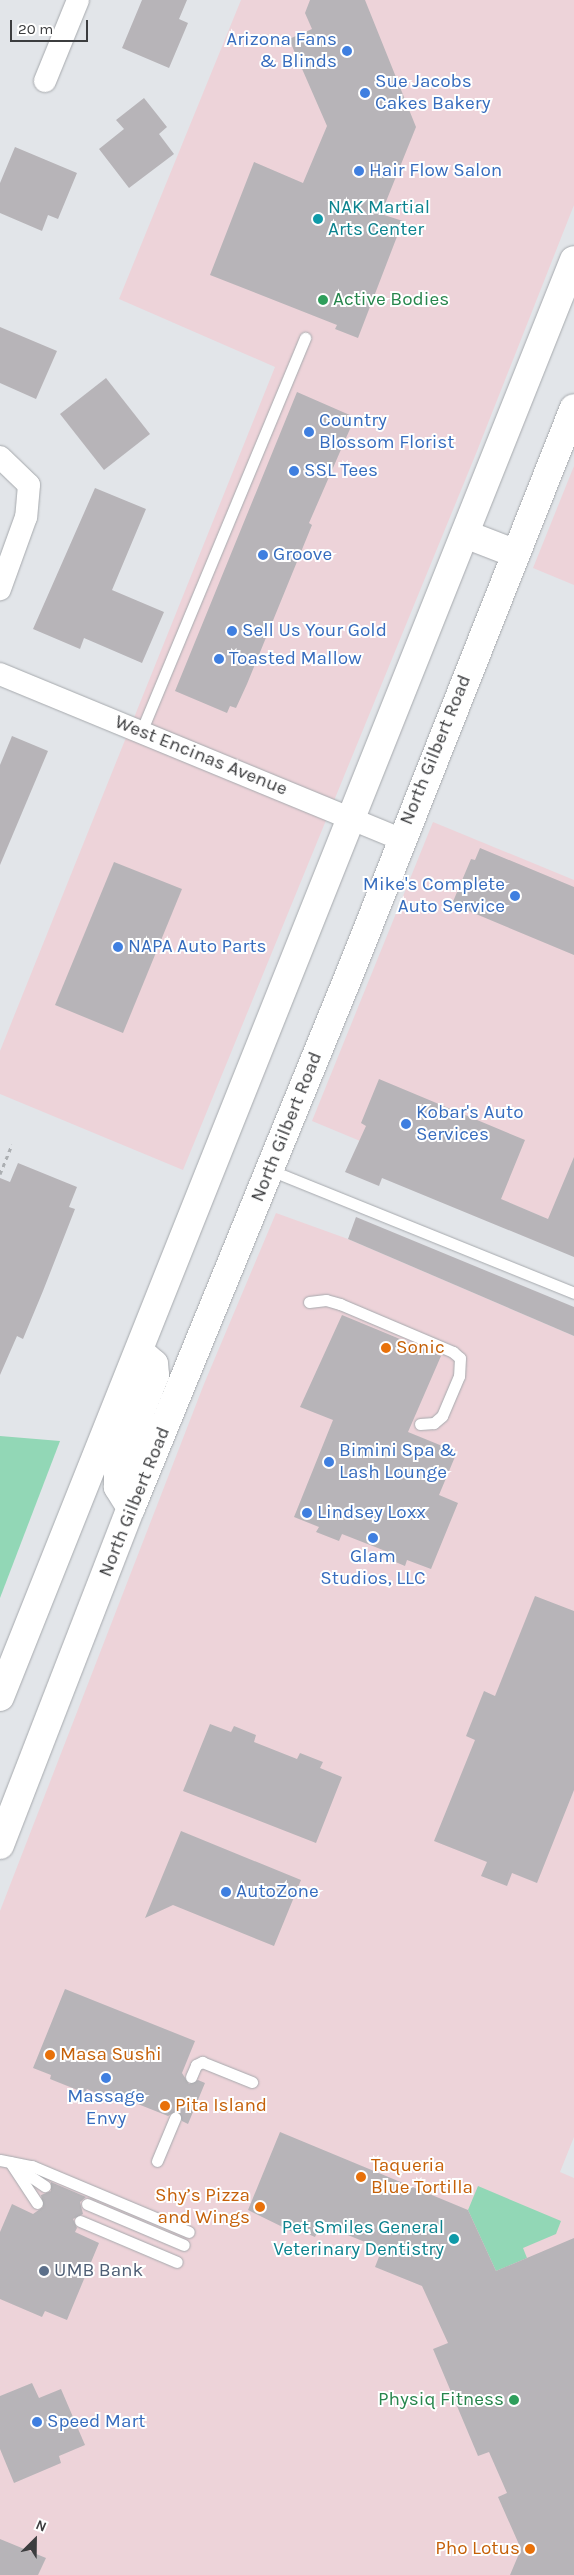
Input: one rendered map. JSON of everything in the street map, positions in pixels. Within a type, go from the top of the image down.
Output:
[{"type":"main road","points":[[0,1697],[574,260]]},
{"type":"main road","name":"North Gilbert Road","points":[[0,1846],[132,1508],[270,1170],[514,553],[574,408]]},
{"type":"main road","points":[[465,534],[514,553]]},
{"type":"main road","points":[[132,1508],[118,1487],[118,1469],[155,1375],[154,1364],[139,1351]]},
{"type":"street","points":[[45,82],[78,0]]},
{"type":"street","points":[[0,457],[29,485],[26,517],[0,589]]},
{"type":"street","name":"West Encinas Avenue","points":[[0,674],[401,839]]},
{"type":"lane","points":[[141,732],[305,338]]},
{"type":"lane","points":[[270,1170],[574,1293]]},
{"type":"lane","points":[[309,1302],[326,1300],[340,1304],[453,1352],[460,1358],[459,1376],[442,1416],[434,1423],[420,1424]]},
{"type":"lane","points":[[191,2077],[196,2066],[202,2062],[252,2082]]},
{"type":"lane","points":[[157,2160],[175,2118]]},
{"type":"lane","points":[[5,2161],[45,2186]]},
{"type":"lane","points":[[5,2161],[37,2204]]},
{"type":"lane","points":[[5,2161],[32,2166],[189,2232]]},
{"type":"lane","points":[[87,2204],[184,2245]]},
{"type":"lane","points":[[80,2221],[177,2262]]},
{"type":"path","points":[[0,1174],[12,1144]]},
{"type":"shaded area","points":[[241,0],[574,0],[574,205],[477,451],[183,1170],[0,1094],[0,1051],[275,367],[119,299]]},
{"type":"shaded area","points":[[574,466],[574,585],[533,568]]},
{"type":"shaded area","points":[[433,822],[574,880],[574,1230],[312,1121]]},
{"type":"shaded area","points":[[276,1213],[348,1239],[574,1336],[574,2137],[560,2172],[574,2178],[574,2575],[0,2575],[0,1911],[204,1384]]},
{"type":"green space","points":[[0,1436],[60,1441],[0,1598]]},
{"type":"green space","points":[[478,2186],[561,2221],[556,2234],[523,2248],[527,2258],[496,2271],[468,2210]]},
{"type":"building","points":[[142,0],[187,0],[179,19],[188,23],[169,68],[122,48]]},
{"type":"building","points":[[310,0],[365,0],[416,127],[381,214],[403,221],[358,338],[335,329],[337,325],[210,275],[254,162],[303,183],[327,126],[289,39],[312,29],[305,13]]},
{"type":"building","points":[[144,98],[167,127],[159,134],[174,154],[129,188],[99,149],[124,129],[116,120]]},
{"type":"building","points":[[15,147],[77,173],[58,219],[48,215],[42,231],[0,213],[0,183]]},
{"type":"building","points":[[0,327],[57,351],[36,399],[0,383]]},
{"type":"building","points":[[106,378],[150,434],[104,470],[60,414]]},
{"type":"building","points":[[297,392],[352,416],[350,421],[353,422],[309,523],[312,525],[247,684],[236,708],[230,706],[227,713],[175,691]]},
{"type":"building","points":[[95,488],[146,509],[112,590],[164,612],[142,663],[84,638],[80,649],[33,629]]},
{"type":"building","points":[[12,736],[48,751],[0,865],[0,765]]},
{"type":"building","name":"Mike's Complete Auto Service","points":[[480,848],[574,887],[574,955],[452,904],[471,859],[475,860]]},
{"type":"building","name":"NAPA Auto Parts","points":[[114,862],[182,889],[123,1033],[55,1005]]},
{"type":"building","points":[[379,1079],[525,1140],[501,1199],[548,1219],[574,1157],[574,1257],[382,1178],[379,1186],[345,1172],[366,1126],[361,1123]]},
{"type":"building","points":[[18,1163],[77,1187],[69,1207],[75,1209],[43,1291],[23,1339],[17,1336],[0,1375],[0,1178],[10,1182]]},
{"type":"building","points":[[356,1217],[574,1307],[574,1336],[348,1239]]},
{"type":"building","points":[[342,1315],[441,1356],[408,1432],[457,1452],[439,1495],[458,1503],[431,1569],[407,1560],[405,1566],[386,1558],[388,1552],[342,1534],[339,1541],[316,1532],[319,1527],[294,1517],[333,1420],[300,1407]]},
{"type":"building","points":[[535,1596],[574,1611],[574,1790],[537,1883],[512,1873],[507,1886],[481,1876],[487,1862],[434,1841],[475,1740],[466,1736],[484,1691],[495,1696]]},
{"type":"building","points":[[210,1724],[231,1732],[234,1726],[256,1735],[254,1742],[297,1759],[300,1753],[323,1762],[320,1768],[342,1777],[316,1843],[183,1791]]},
{"type":"building","name":"AutoZone","points":[[181,1831],[301,1880],[274,1946],[173,1905],[145,1918]]},
{"type":"building","points":[[65,1989],[195,2041],[182,2073],[189,2084],[198,2080],[205,2083],[188,2124],[182,2121],[177,2111],[168,2116],[105,2091],[103,2096],[87,2089],[85,2093],[50,2079],[51,2075],[33,2068]]},
{"type":"building","points":[[280,2132],[468,2210],[496,2271],[574,2238],[574,2575],[510,2575],[521,2549],[498,2497],[507,2493],[489,2452],[478,2456],[433,2349],[448,2343],[422,2286],[375,2267],[382,2249],[321,2224],[315,2237],[301,2231],[299,2235],[248,2210]]},
{"type":"building","name":"UMB Bank","points":[[51,2182],[86,2197],[80,2202],[83,2214],[73,2219],[77,2228],[75,2232],[99,2243],[67,2320],[45,2311],[42,2317],[0,2299],[0,2232],[12,2204],[33,2214],[43,2207],[41,2195],[51,2191]]},
{"type":"building","name":"Speed Mart","points":[[32,2383],[39,2398],[61,2389],[85,2445],[59,2456],[61,2463],[14,2483],[0,2449],[0,2396]]},
{"type":"building","points":[[0,2539],[46,2558],[38,2575],[0,2575]]},
{"type":"place","name":"Arizona Fans & Blinds","points":[[347,51]]},
{"type":"place","name":"Sue Jacobs Cakes Bakery","points":[[365,93]]},
{"type":"place","name":"Hair Flow Salon","points":[[359,171]]},
{"type":"place","name":"NAK Martial Arts Center","points":[[318,219]]},
{"type":"place","name":"Active Bodies","points":[[323,300]]},
{"type":"place","name":"Country Blossom Florist","points":[[309,432]]},
{"type":"place","name":"SSL Tees","points":[[294,471]]},
{"type":"place","name":"Groove","points":[[263,555]]},
{"type":"place","name":"Sell Us Your Gold","points":[[232,631]]},
{"type":"place","name":"Toasted Mallow","points":[[219,659]]},
{"type":"place","name":"Mike's Complete Auto Service","points":[[515,896]]},
{"type":"place","name":"NAPA Auto Parts","points":[[118,947]]},
{"type":"place","name":"Kobar's Auto Services","points":[[406,1124]]},
{"type":"place","name":"Sonic","points":[[386,1348]]},
{"type":"place","name":"Bimini Spa & Lash Lounge","points":[[329,1462]]},
{"type":"place","name":"Lindsey Loxx","points":[[307,1513]]},
{"type":"place","name":"Glam Studios, LLC","points":[[373,1538]]},
{"type":"place","name":"AutoZone","points":[[226,1892]]},
{"type":"place","name":"Masa Sushi","points":[[50,2055]]},
{"type":"place","name":"Massage Envy","points":[[106,2078]]},
{"type":"place","name":"Pita Island","points":[[165,2106]]},
{"type":"place","name":"Taqueria Blue Tortilla","points":[[361,2177]]},
{"type":"place","name":"Shy’s Pizza and Wings","points":[[260,2207]]},
{"type":"place","name":"Pet Smiles General Veterinary Dentistry","points":[[454,2239]]},
{"type":"place","name":"UMB Bank","points":[[44,2271]]},
{"type":"place","name":"Physiq Fitness","points":[[514,2400]]},
{"type":"place","name":"Speed Mart","points":[[37,2422]]},
{"type":"place","name":"Pho Lotus","points":[[530,2549]]}]
